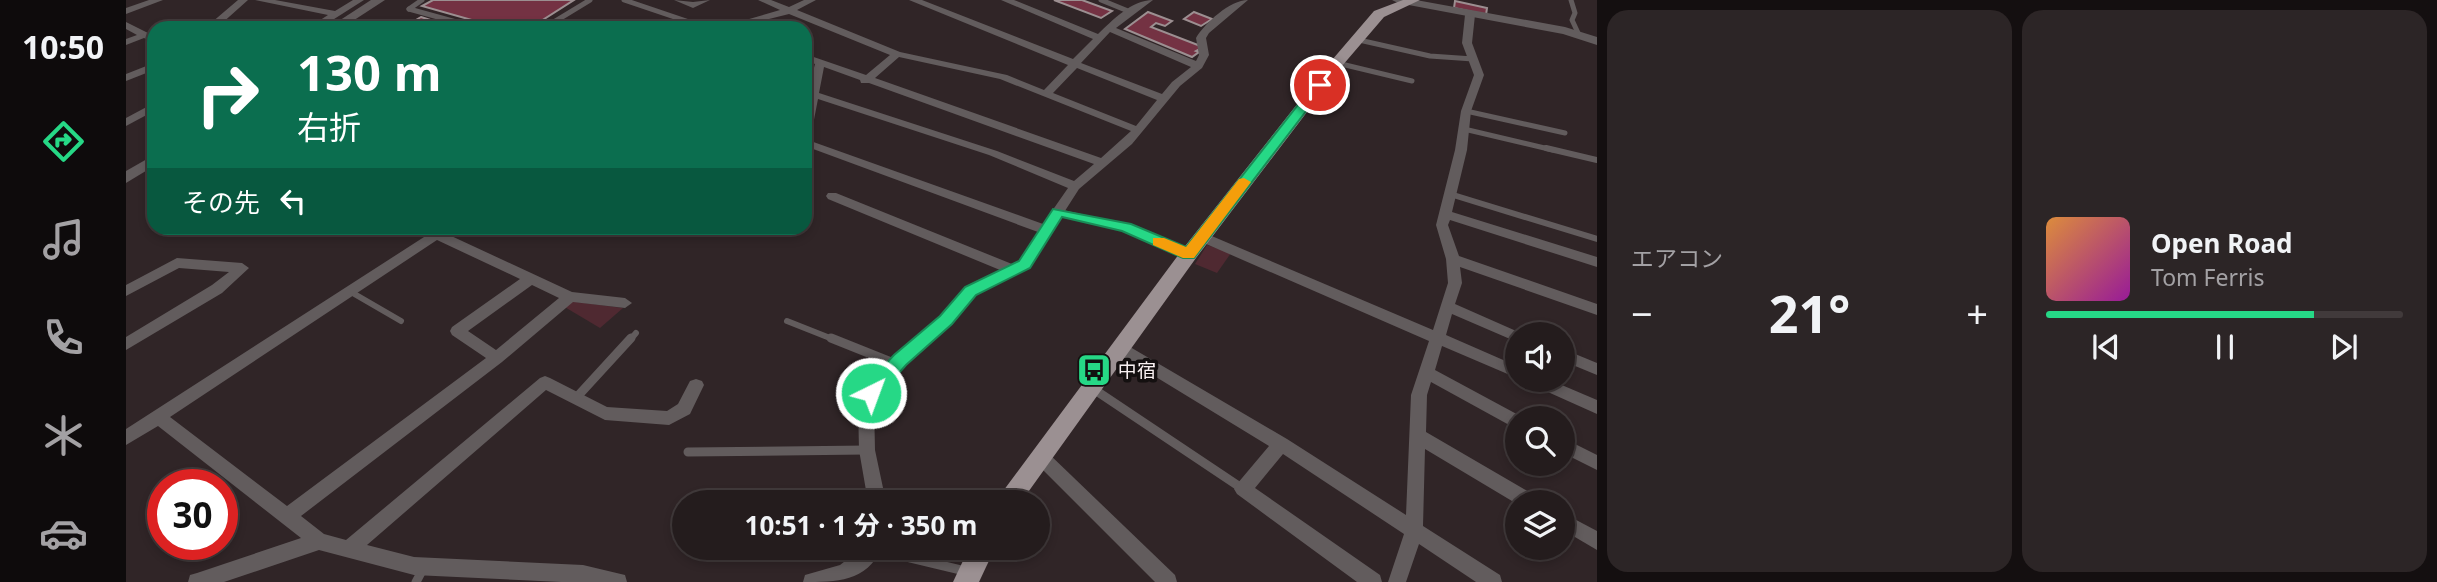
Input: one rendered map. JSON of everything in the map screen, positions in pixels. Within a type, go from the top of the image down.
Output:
[{"type":"main road","points":[[1016,490],[1189,254],[1337,63],[1379,14],[1406,1]]},
{"type":"main road","points":[[968,577],[976,560]]},
{"type":"street","points":[[126,11],[158,0]]},
{"type":"street","points":[[217,21],[243,0]]},
{"type":"street","points":[[267,0],[337,13]]},
{"type":"street","points":[[324,21],[359,0]]},
{"type":"street","points":[[345,21],[379,0]]},
{"type":"street","points":[[363,21],[396,0]]},
{"type":"street","points":[[679,0],[693,5],[705,0]]},
{"type":"street","points":[[763,0],[897,54],[1003,77],[1137,130]]},
{"type":"street","points":[[750,21],[788,11],[811,0]]},
{"type":"street","points":[[914,0],[1164,99]]},
{"type":"street","points":[[1006,0],[1098,38]]},
{"type":"street","points":[[1046,94],[1108,28],[1128,10],[1148,0]]},
{"type":"street","points":[[875,490],[867,450],[866,404],[871,393],[896,364],[946,320],[970,291],[1024,264],[1074,186],[1100,162],[1128,142],[1164,99],[1198,66],[1204,55],[1201,38],[1205,31],[1243,0]]},
{"type":"street","points":[[1406,1],[1579,35],[1597,41]]},
{"type":"street","points":[[1397,582],[1414,530],[1419,395],[1440,338],[1455,283],[1452,259],[1442,225],[1466,111],[1479,75],[1467,43],[1470,15]]},
{"type":"street","points":[[126,26],[147,36]]},
{"type":"street","points":[[1108,28],[1198,66]]},
{"type":"street","points":[[126,42],[147,37]]},
{"type":"street","points":[[865,81],[897,54]]},
{"type":"street","points":[[812,60],[865,81],[1100,162]]},
{"type":"street","points":[[820,63],[812,94],[969,145],[1074,186]]},
{"type":"street","points":[[126,78],[147,69]]},
{"type":"street","points":[[126,123],[147,110]]},
{"type":"street","points":[[812,145],[1046,230]]},
{"type":"street","points":[[126,165],[147,152]]},
{"type":"street","points":[[126,178],[147,167]]},
{"type":"street","points":[[832,196],[1012,270]]},
{"type":"street","points":[[1444,214],[1597,262]]},
{"type":"street","points":[[126,438],[436,235]]},
{"type":"street","points":[[449,235],[529,280],[570,297],[625,303]]},
{"type":"street","points":[[1202,237],[1505,367]]},
{"type":"street","points":[[1452,259],[1597,310]]},
{"type":"street","points":[[126,291],[177,262],[242,268],[217,289],[126,344]]},
{"type":"street","points":[[497,358],[457,331],[529,280]]},
{"type":"street","points":[[287,516],[497,358],[570,297]]},
{"type":"street","points":[[1449,307],[1505,331]]},
{"type":"street","points":[[1120,348],[1281,444],[1493,582]]},
{"type":"street","points":[[1575,360],[1597,369]]},
{"type":"street","points":[[1427,373],[1505,415]]},
{"type":"street","points":[[350,548],[545,382],[606,413],[669,418],[684,409],[696,385]]},
{"type":"street","points":[[1563,392],[1597,407]]},
{"type":"street","points":[[158,417],[319,541],[350,548],[420,574],[581,578],[618,582]]},
{"type":"street","points":[[1416,435],[1510,490]]},
{"type":"street","points":[[1281,444],[1244,489],[1373,582]]},
{"type":"street","points":[[1575,451],[1597,463]]},
{"type":"street","points":[[1041,457],[1168,582]]},
{"type":"street","points":[[1575,528],[1597,541]]},
{"type":"street","points":[[197,582],[319,541]]},
{"type":"street","points":[[812,582],[826,581],[854,570],[863,560]]},
{"type":"lane","points":[[422,0],[409,9],[453,21]]},
{"type":"lane","points":[[556,21],[590,0]]},
{"type":"lane","points":[[624,0],[686,21]]},
{"type":"lane","points":[[1101,0],[1128,10]]},
{"type":"lane","points":[[1571,0],[1575,13],[1572,20],[1579,35]]},
{"type":"lane","points":[[1359,40],[1430,56],[1473,59]]},
{"type":"lane","points":[[1337,63],[1412,81]]},
{"type":"lane","points":[[1466,111],[1565,133]]},
{"type":"lane","points":[[1464,129],[1597,160]]},
{"type":"lane","points":[[1450,194],[1597,239]]},
{"type":"lane","points":[[1058,212],[1126,227],[1189,254]]},
{"type":"lane","points":[[351,292],[401,321]]},
{"type":"lane","points":[[787,321],[896,364]]},
{"type":"lane","points":[[576,398],[636,332]]},
{"type":"lane","points":[[1091,387],[1244,489]]},
{"type":"lane","points":[[688,452],[867,450]]},
{"type":"lane","points":[[912,560],[968,577]]},
{"type":"shaded area","points":[[1207,245],[1231,253],[1217,273],[1195,264]]},
{"type":"shaded area","points":[[569,301],[623,308],[600,328],[563,306]]},
{"type":"building","points":[[433,0],[574,0],[541,21],[475,21],[422,6]]},
{"type":"building","points":[[1054,0],[1082,0],[1112,11],[1101,18]]},
{"type":"building","points":[[1455,1],[1487,8],[1486,15],[1454,8]]},
{"type":"building","points":[[1148,12],[1172,21],[1165,26],[1156,23],[1151,27],[1203,47],[1192,57],[1125,29]]},
{"type":"building","points":[[1194,12],[1212,19],[1201,26],[1184,19]]},
{"type":"building","points":[[421,17],[434,21],[414,21]]},
{"type":"slow traffic","points":[[1159,241],[1189,254],[1244,182]]},
{"type":"place","name":"中宿","points":[[1094,370]]},
{"type":"route","points":[[871,393],[900,360],[946,320],[970,291],[1024,264],[1058,212],[1126,227],[1189,254],[1320,85]]}]
